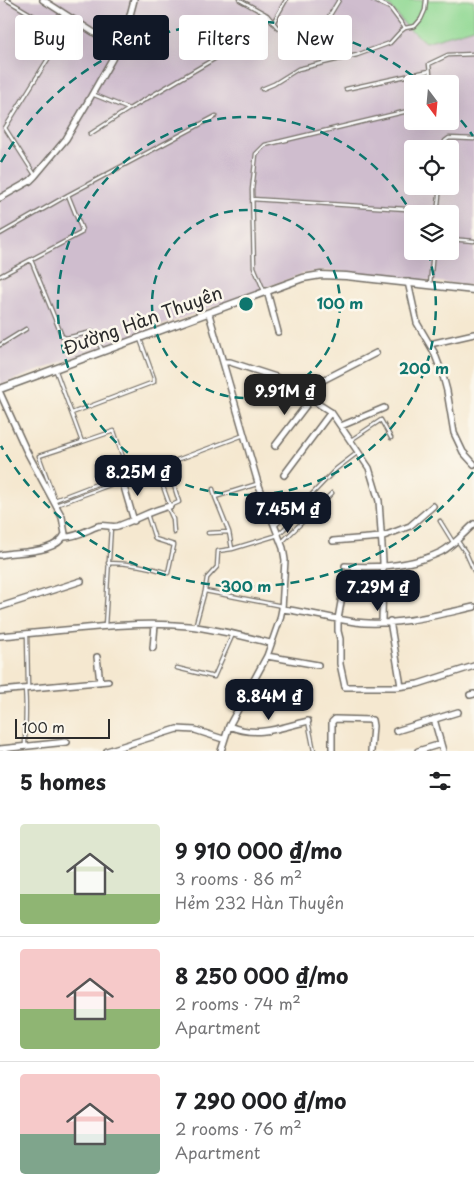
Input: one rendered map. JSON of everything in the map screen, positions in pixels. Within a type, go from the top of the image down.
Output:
[{"type":"street","points":[[43,0],[93,32]]},
{"type":"street","points":[[130,15],[134,0]]},
{"type":"street","points":[[0,198],[30,181],[66,138],[111,60]]},
{"type":"street","name":"Đường Hàn Thuyên","points":[[0,389],[303,278],[321,275],[346,276],[474,290]]},
{"type":"street","points":[[408,282],[417,323],[434,352],[448,392],[454,433],[463,452],[474,464]]},
{"type":"street","points":[[266,292],[278,332]]},
{"type":"street","points":[[209,314],[258,483],[281,543],[285,560],[282,608],[267,656],[229,726],[223,739],[221,751]]},
{"type":"street","points":[[430,344],[474,334]]},
{"type":"street","points":[[300,392],[376,353]]},
{"type":"street","points":[[223,362],[230,362],[276,377],[331,412],[369,468],[379,501],[382,622]]},
{"type":"street","points":[[0,393],[26,450],[56,505],[64,523],[65,537]]},
{"type":"street","points":[[275,446],[311,399]]},
{"type":"street","points":[[341,426],[384,408]]},
{"type":"street","points":[[284,475],[331,412]]},
{"type":"street","points":[[122,480],[134,521]]},
{"type":"street","points":[[0,555],[46,548],[65,537],[85,532],[100,525],[111,527],[134,521],[168,506]]},
{"type":"street","points":[[333,541],[381,537],[410,526],[433,506]]},
{"type":"street","points":[[345,566],[367,568],[420,560],[442,551],[474,524]]},
{"type":"street","points":[[0,607],[81,581]]},
{"type":"street","points":[[344,585],[338,618],[340,664],[345,687],[418,684],[474,666]]},
{"type":"street","points":[[282,608],[356,622],[382,622],[474,607]]},
{"type":"street","points":[[390,621],[401,686]]},
{"type":"street","points":[[0,636],[105,626],[155,625],[194,627],[270,643]]},
{"type":"street","points":[[153,648],[155,625]]},
{"type":"street","points":[[267,656],[318,665]]},
{"type":"street","points":[[97,658],[100,682]]},
{"type":"street","points":[[0,691],[108,681]]},
{"type":"street","points":[[396,731],[458,712]]},
{"type":"street","points":[[332,751],[332,722],[334,719],[372,720],[371,751]]},
{"type":"street","points":[[434,719],[444,751]]},
{"type":"street","points":[[229,726],[249,732],[262,733],[308,721]]},
{"type":"street","points":[[107,751],[177,729],[195,730],[223,739]]},
{"type":"street","points":[[0,749],[68,742]]},
{"type":"street","points":[[418,751],[441,744]]},
{"type":"lane","points":[[7,0],[32,15]]},
{"type":"lane","points":[[240,0],[267,15],[277,27],[310,44],[316,38],[339,0]]},
{"type":"lane","points":[[273,23],[286,0]]},
{"type":"lane","points":[[373,0],[390,8],[405,28]]},
{"type":"lane","points":[[262,89],[298,69],[376,49],[390,42],[405,28],[415,26],[421,19],[425,10],[426,0]]},
{"type":"lane","points":[[430,75],[429,64],[448,55],[474,54]]},
{"type":"lane","points":[[35,176],[5,128],[47,60]]},
{"type":"lane","points":[[90,134],[212,60]]},
{"type":"lane","points":[[346,89],[429,71]]},
{"type":"lane","points":[[92,94],[129,109]]},
{"type":"lane","points":[[266,292],[254,267],[252,199],[256,154],[265,145],[404,112]]},
{"type":"lane","points":[[0,234],[68,195],[216,116]]},
{"type":"lane","points":[[446,140],[449,138],[474,139]]},
{"type":"lane","points":[[0,276],[82,231],[68,195]]},
{"type":"lane","points":[[252,199],[404,211]]},
{"type":"lane","points":[[459,240],[474,241]]},
{"type":"lane","points":[[31,260],[62,336],[66,338],[92,332],[104,352]]},
{"type":"lane","points":[[430,285],[432,260]]},
{"type":"lane","points":[[0,345],[26,329]]},
{"type":"lane","points":[[71,413],[154,382],[140,339]]},
{"type":"lane","points":[[55,369],[82,442]]},
{"type":"lane","points":[[350,440],[381,420],[391,438]]},
{"type":"lane","points":[[114,431],[128,472],[55,500],[39,456],[82,442],[114,431]]},
{"type":"lane","points":[[56,505],[244,435]]},
{"type":"lane","points":[[274,526],[286,514],[292,515],[336,469],[358,452]]},
{"type":"lane","points":[[167,463],[179,502],[168,506]]},
{"type":"lane","points":[[156,467],[173,519],[174,533]]},
{"type":"lane","points":[[215,497],[258,483]]},
{"type":"lane","points":[[212,489],[229,532],[232,549]]},
{"type":"lane","points":[[281,543],[332,493]]},
{"type":"lane","points":[[108,563],[147,566],[168,573],[174,545],[155,539],[147,514]]},
{"type":"lane","points":[[194,627],[207,578],[217,567],[218,551],[232,549],[278,535],[293,520]]},
{"type":"lane","points":[[440,521],[466,554],[474,571]]},
{"type":"lane","points":[[105,626],[111,527]]},
{"type":"lane","points":[[208,533],[229,532]]},
{"type":"lane","points":[[204,591],[282,608]]},
{"type":"lane","points":[[25,747],[27,634]]},
{"type":"lane","points":[[176,668],[214,677],[233,634]]},
{"type":"lane","points":[[308,721],[314,751]]},
{"type":"shaded area","points":[[0,0],[376,0],[391,7],[406,26],[425,42],[474,28],[474,286],[347,272],[321,271],[303,274],[0,385]]},
{"type":"green space","points":[[376,0],[474,0],[474,28],[425,42],[406,26],[391,7]]}]
